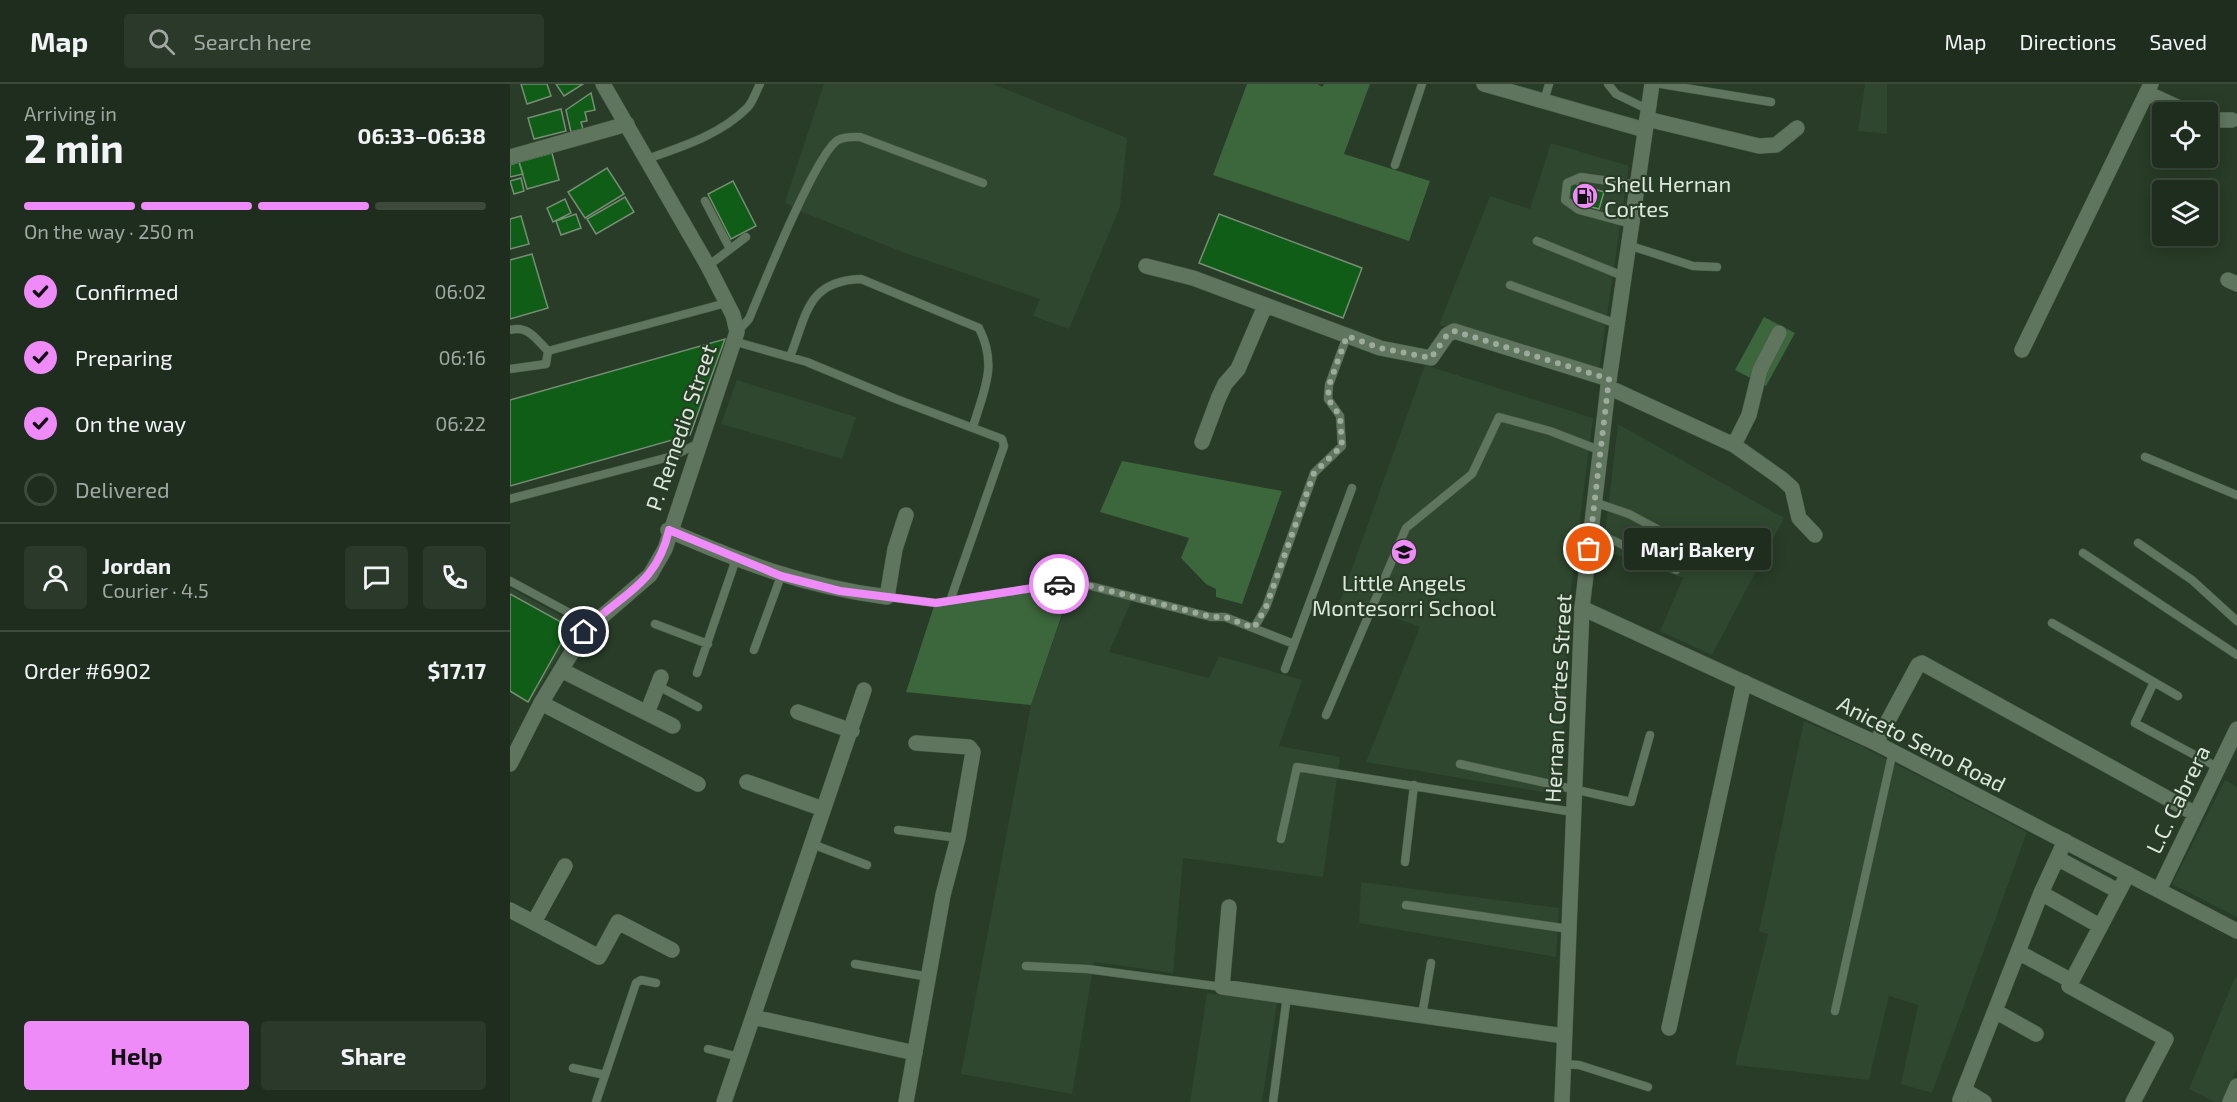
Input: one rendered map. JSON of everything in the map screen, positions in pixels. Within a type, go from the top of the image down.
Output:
[{"type":"street","name":"P. Remedio Street","points":[[511,761],[541,703],[590,624],[650,574],[664,549],[697,444],[735,336],[726,303],[708,266],[603,84]]},
{"type":"street","points":[[1484,84],[1544,101],[1647,120],[1759,146],[1776,145],[1797,128]]},
{"type":"street","name":"Hernan Cortes Street","points":[[1562,1102],[1582,608],[1599,450],[1652,84]]},
{"type":"street","points":[[2022,350],[2149,88],[2172,102]]},
{"type":"street","points":[[2218,120],[2232,120]]},
{"type":"street","points":[[510,157],[627,124]]},
{"type":"street","points":[[1146,266],[1193,278],[1380,348],[1431,358],[1447,335],[1454,331],[1608,383],[1734,445],[1789,485],[1799,518],[1815,535]]},
{"type":"street","points":[[1203,442],[1218,399],[1225,384],[1238,369],[1265,306]]},
{"type":"street","points":[[1734,445],[1749,415],[1760,370],[1779,333]]},
{"type":"street","points":[[669,530],[781,576],[840,591],[887,597],[895,549],[906,515]]},
{"type":"street","name":"Aniceto Seno Road","points":[[1582,608],[1876,742],[2237,931]]},
{"type":"street","points":[[1876,742],[1918,665],[1922,663],[2194,813]]},
{"type":"street","points":[[561,670],[673,726]]},
{"type":"street","points":[[647,713],[660,681]]},
{"type":"street","points":[[1669,1028],[1744,682]]},
{"type":"street","points":[[724,1102],[823,809],[852,731],[864,690]]},
{"type":"street","points":[[541,703],[698,784]]},
{"type":"street","points":[[798,712],[852,731]]},
{"type":"street","name":"L.C. Cabrera","points":[[2159,890],[2194,813],[2237,729]]},
{"type":"street","points":[[906,1102],[973,752],[969,747],[916,743]]},
{"type":"street","points":[[747,782],[823,809]]},
{"type":"street","points":[[1984,1102],[1962,1095],[2041,893],[2065,841]]},
{"type":"street","points":[[2057,858],[2118,891]]},
{"type":"street","points":[[534,922],[565,866]]},
{"type":"street","points":[[2128,874],[2069,986],[2166,1039],[2133,1102]]},
{"type":"street","points":[[2041,893],[2098,925]]},
{"type":"street","points":[[1229,907],[1222,987],[1564,1036]]},
{"type":"street","points":[[510,910],[599,957],[618,922],[672,950]]},
{"type":"street","points":[[2018,952],[2068,979]]},
{"type":"street","points":[[1995,1011],[2036,1034]]},
{"type":"street","points":[[753,1017],[915,1053]]},
{"type":"street","points":[[2230,1102],[2237,1086]]},
{"type":"lane","points":[[647,159],[692,143],[719,128],[747,108],[760,84]]},
{"type":"lane","points":[[1395,165],[1422,84]]},
{"type":"lane","points":[[1544,101],[1549,84]]},
{"type":"lane","points":[[1608,84],[1616,94],[1647,120]]},
{"type":"lane","points":[[1661,84],[1771,102]]},
{"type":"lane","points":[[950,601],[1004,446],[1002,439],[735,336],[749,319],[805,192],[836,141],[847,136],[860,137],[982,183]]},
{"type":"lane","points":[[1631,224],[1579,210],[1565,200],[1565,188],[1566,183],[1581,177],[1637,185]]},
{"type":"lane","points":[[705,201],[730,249]]},
{"type":"lane","points":[[708,266],[746,237]]},
{"type":"lane","points":[[1537,241],[1623,276]]},
{"type":"lane","points":[[1628,245],[1693,266],[1717,267]]},
{"type":"lane","points":[[790,357],[813,298],[821,290],[842,279],[861,279],[980,328],[988,347],[991,367],[973,428]]},
{"type":"lane","points":[[1510,285],[1617,324]]},
{"type":"lane","points":[[548,351],[726,303]]},
{"type":"lane","points":[[510,330],[519,327],[527,330],[548,351]]},
{"type":"lane","points":[[1254,628],[1266,607],[1314,473],[1342,446],[1340,416],[1328,399],[1329,385],[1347,336]]},
{"type":"lane","points":[[510,369],[546,364],[548,351]]},
{"type":"lane","points":[[1326,715],[1406,528],[1472,474],[1499,417],[1550,431],[1599,450]]},
{"type":"lane","points":[[510,499],[672,456],[697,444]]},
{"type":"lane","points":[[2145,457],[2237,495]]},
{"type":"lane","points":[[1285,669],[1352,488]]},
{"type":"lane","points":[[1594,502],[1629,514],[1659,530]]},
{"type":"lane","points":[[1591,530],[1676,570]]},
{"type":"lane","points":[[2138,543],[2192,580],[2237,621]]},
{"type":"lane","points":[[2083,553],[2237,655]]},
{"type":"lane","points":[[696,673],[708,644],[735,559]]},
{"type":"lane","points":[[754,650],[781,576]]},
{"type":"lane","points":[[510,581],[590,624]]},
{"type":"lane","points":[[887,597],[936,603],[1075,582],[1212,617],[1225,617],[1294,644]]},
{"type":"lane","points":[[2052,623],[2178,696]]},
{"type":"lane","points":[[655,624],[708,644]]},
{"type":"lane","points":[[660,681],[698,708]]},
{"type":"lane","points":[[2154,682],[2134,723],[2217,767]]},
{"type":"lane","points":[[1460,764],[1557,783],[1574,790],[1631,802],[1650,735]]},
{"type":"lane","points":[[1835,1011],[1893,752]]},
{"type":"lane","points":[[1281,839],[1297,767],[1574,812]]},
{"type":"lane","points":[[1405,862],[1414,785]]},
{"type":"lane","points":[[898,830],[958,838]]},
{"type":"lane","points":[[812,844],[867,865]]},
{"type":"lane","points":[[1406,905],[1569,929]]},
{"type":"lane","points":[[1422,1016],[1431,963]]},
{"type":"lane","points":[[855,964],[929,977]]},
{"type":"lane","points":[[1026,966],[1087,969],[1222,987]]},
{"type":"lane","points":[[596,1102],[636,983],[641,980],[656,983]]},
{"type":"lane","points":[[1273,1102],[1287,996]]},
{"type":"lane","points":[[708,1049],[739,1057]]},
{"type":"lane","points":[[1563,1064],[1579,1065],[1648,1087]]},
{"type":"lane","points":[[573,1068],[605,1075]]},
{"type":"shaded area","points":[[824,84],[993,84],[1127,138],[1120,207],[1069,329],[1033,316],[1040,299],[905,253],[797,210],[785,202]]},
{"type":"shaded area","points":[[1247,84],[1318,84],[1322,87],[1324,84],[1370,84],[1344,154],[1430,181],[1409,241],[1213,175]]},
{"type":"shaded area","points":[[1865,84],[1887,84],[1887,134],[1858,131]]},
{"type":"shaded area","points":[[1551,143],[1629,166],[1599,370],[1439,325],[1490,196],[1530,209]]},
{"type":"shaded area","points":[[1764,317],[1795,333],[1766,386],[1735,370]]},
{"type":"shaded area","points":[[1425,365],[1593,418],[1570,597],[1560,795],[1366,762],[1420,627],[1376,611],[1354,618],[1337,610]]},
{"type":"shaded area","points":[[737,380],[856,417],[842,459],[721,424]]},
{"type":"shaded area","points":[[1618,424],[1784,518],[1712,655],[1660,631],[1683,578],[1603,550]]},
{"type":"shaded area","points":[[1122,461],[1282,491],[1242,604],[1216,597],[1216,589],[1206,584],[1181,558],[1189,538],[1100,512]]},
{"type":"shaded area","points":[[1075,579],[1135,593],[1109,652],[1209,678],[1219,656],[1302,680],[1279,746],[1340,757],[1323,877],[1183,858],[1173,973],[1094,962],[1072,1094],[961,1074],[1031,705]]},
{"type":"shaded area","points":[[510,588],[577,625],[530,703],[510,692]]},
{"type":"shaded area","points":[[1071,588],[1031,705],[906,692],[934,606]]},
{"type":"shaded area","points":[[1804,721],[1861,746],[2027,832],[1932,1093],[1901,1084],[1918,1005],[1889,996],[1869,1080],[1735,1065],[1768,934],[1759,931]]},
{"type":"shaded area","points":[[2225,780],[2237,787],[2237,917],[2172,884]]},
{"type":"shaded area","points":[[1361,882],[1559,908],[1556,957],[1359,923]]},
{"type":"shaded area","points":[[2235,977],[2237,978],[2237,1069],[2223,1102],[2214,1102],[2189,1089]]},
{"type":"shaded area","points":[[1207,993],[1277,1003],[1262,1102],[1190,1102]]},
{"type":"building","points":[[521,84],[547,84],[551,96],[527,104]]},
{"type":"building","points":[[556,84],[583,84],[564,96]]},
{"type":"building","points":[[591,93],[595,110],[585,112],[587,121],[581,122],[583,129],[571,132],[566,110]]},
{"type":"building","points":[[561,109],[566,131],[534,139],[528,118]]},
{"type":"building","points":[[552,153],[559,180],[527,189],[519,162]]},
{"type":"building","points":[[519,162],[523,174],[510,177],[510,165]]},
{"type":"building","points":[[607,168],[624,194],[585,218],[568,192]]},
{"type":"building","points":[[521,178],[524,191],[514,194],[510,181]]},
{"type":"building","points":[[733,181],[756,226],[731,239],[708,194]]},
{"type":"building","name":"Shell Hernan Cortes","points":[[1571,182],[1604,192],[1599,209],[1566,200]]},
{"type":"building","points":[[625,197],[634,212],[596,234],[587,219]]},
{"type":"building","points":[[565,199],[571,213],[553,222],[547,208]]},
{"type":"building","points":[[576,214],[581,228],[561,235],[556,221]]},
{"type":"building","points":[[1219,214],[1362,268],[1343,318],[1199,263]]},
{"type":"building","points":[[521,216],[529,244],[510,249],[510,219]]},
{"type":"building","points":[[532,254],[548,308],[510,319],[510,260]]},
{"type":"building","points":[[725,339],[690,435],[510,486],[510,400]]},
{"type":"building","points":[[510,594],[570,627],[528,702],[510,691]]},
{"type":"way so far","points":[[1059,584],[1075,582],[1142,597],[1212,617],[1225,617],[1254,628],[1266,607],[1314,473],[1342,446],[1340,416],[1328,399],[1329,385],[1347,336],[1380,348],[1431,358],[1447,335],[1454,331],[1609,379],[1589,549]]},
{"type":"place","name":"Shell Hernan Cortes","points":[[1585,196]]},
{"type":"place","name":"Marj Bakery","points":[[1589,549]]},
{"type":"place","name":"Little Angels Montesorri School","points":[[1404,552]]},
{"type":"route","points":[[584,632],[590,624],[616,605],[650,574],[664,549],[669,530],[781,576],[840,591],[936,603],[1059,584]]}]
